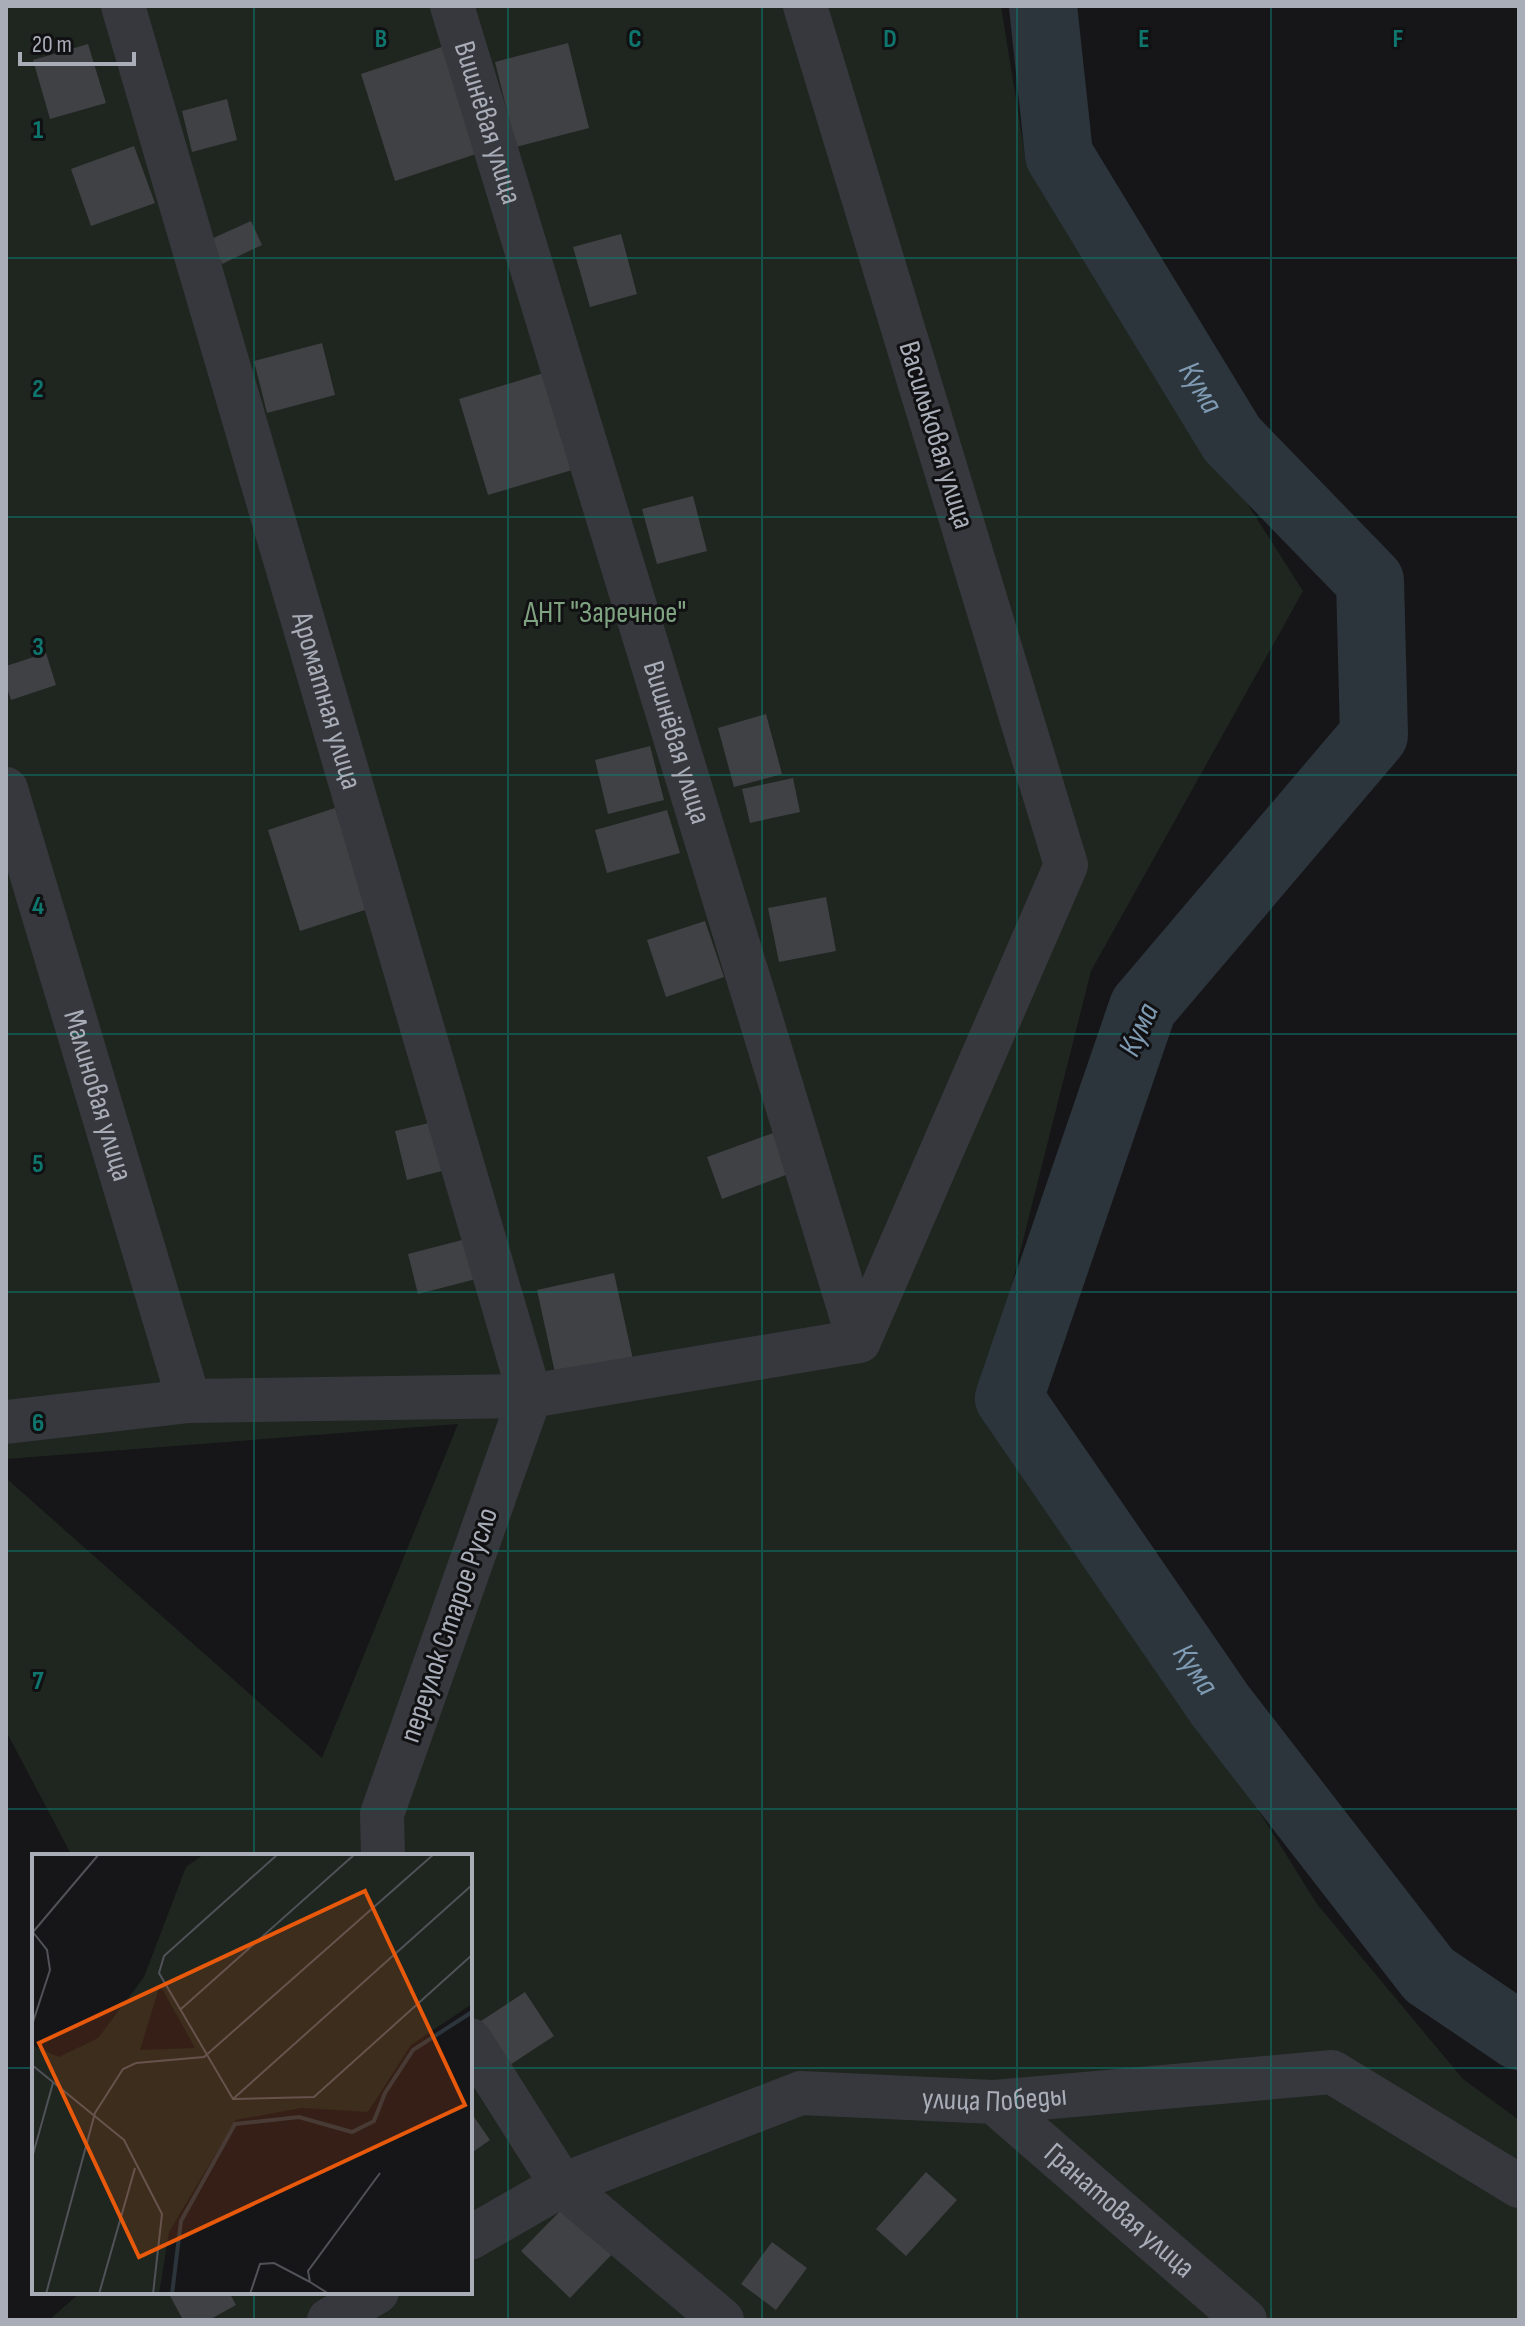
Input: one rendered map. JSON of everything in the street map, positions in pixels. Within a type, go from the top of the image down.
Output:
[{"type":"street","name":"Ароматная улица","points":[[123,6],[530,1396]]},
{"type":"street","name":"Вишнёвая улица","points":[[452,6],[859,1341]]},
{"type":"street","name":"Васильковая улица","points":[[805,6],[1066,865],[859,1341]]},
{"type":"street","name":"Малиновая улица","points":[[6,789],[189,1401]]},
{"type":"street","points":[[6,1422],[189,1401],[530,1396],[859,1341]]},
{"type":"street","name":"переулок Старое Русло","points":[[383,1854],[382,1814],[530,1396]]},
{"type":"street","points":[[472,2043],[562,2185],[722,2320]]},
{"type":"street","name":"улица Победы","points":[[472,2237],[562,2185],[801,2093],[994,2102],[1332,2072],[1519,2186]]},
{"type":"street","name":"Гранатовая улица","points":[[994,2102],[1245,2320]]},
{"type":"street","points":[[329,2320],[374,2294]]},
{"type":"green space","name":"ДНТ \"Заречное\"","points":[[6,6],[1001,6],[1025,155],[1303,591],[1091,971],[988,1379],[1317,1904],[1463,2079],[1519,2120],[1519,2320],[49,2320],[79,2294],[472,2294],[472,1854],[71,1854],[6,1731],[6,1478],[322,1758],[458,1424],[6,1459]]},
{"type":"building","points":[[568,43],[589,128],[516,147],[495,62]]},
{"type":"building","points":[[88,44],[106,103],[50,119],[33,60]]},
{"type":"building","points":[[442,47],[476,154],[395,181],[361,74]]},
{"type":"building","points":[[227,99],[237,140],[192,152],[182,111]]},
{"type":"building","points":[[134,146],[155,203],[91,226],[71,169]]},
{"type":"building","points":[[251,221],[262,245],[222,264],[211,239]]},
{"type":"building","points":[[621,234],[637,294],[590,307],[573,247]]},
{"type":"building","points":[[322,343],[335,395],[267,413],[254,361]]},
{"type":"building","points":[[550,371],[579,468],[488,495],[459,399]]},
{"type":"building","points":[[693,496],[707,551],[657,564],[642,509]]},
{"type":"building","points":[[46,653],[56,685],[11,700],[6,685],[6,666]]},
{"type":"building","points":[[766,714],[782,774],[734,787],[718,728]]},
{"type":"building","points":[[650,746],[664,800],[608,814],[595,760]]},
{"type":"building","points":[[793,778],[800,812],[750,823],[742,789]]},
{"type":"building","points":[[335,808],[368,909],[300,931],[268,830]]},
{"type":"building","points":[[667,810],[680,853],[607,873],[595,830]]},
{"type":"building","points":[[826,897],[836,951],[779,962],[768,908]]},
{"type":"building","points":[[705,921],[724,977],[666,997],[647,940]]},
{"type":"building","points":[[429,1123],[442,1171],[407,1180],[395,1131]]},
{"type":"building","points":[[776,1132],[791,1173],[722,1199],[707,1157]]},
{"type":"building","points":[[466,1239],[476,1279],[418,1294],[408,1254]]},
{"type":"building","points":[[614,1273],[634,1364],[557,1382],[537,1290]]},
{"type":"building","points":[[525,1992],[554,2036],[507,2067],[478,2023]]},
{"type":"building","points":[[472,2114],[490,2140],[472,2153]]},
{"type":"building","points":[[926,2172],[957,2200],[906,2256],[876,2229]]},
{"type":"building","points":[[569,2202],[617,2249],[570,2298],[521,2251]]},
{"type":"building","points":[[772,2242],[807,2268],[776,2310],[741,2284]]},
{"type":"building","points":[[169,2294],[230,2294],[236,2305],[209,2320],[183,2320]]},
{"type":"waterway","name":"Кума","points":[[1043,6],[1059,155],[1232,439],[1370,581],[1374,735],[1143,1007],[1009,1398],[1220,1705],[1429,1975],[1519,2036]]}]
